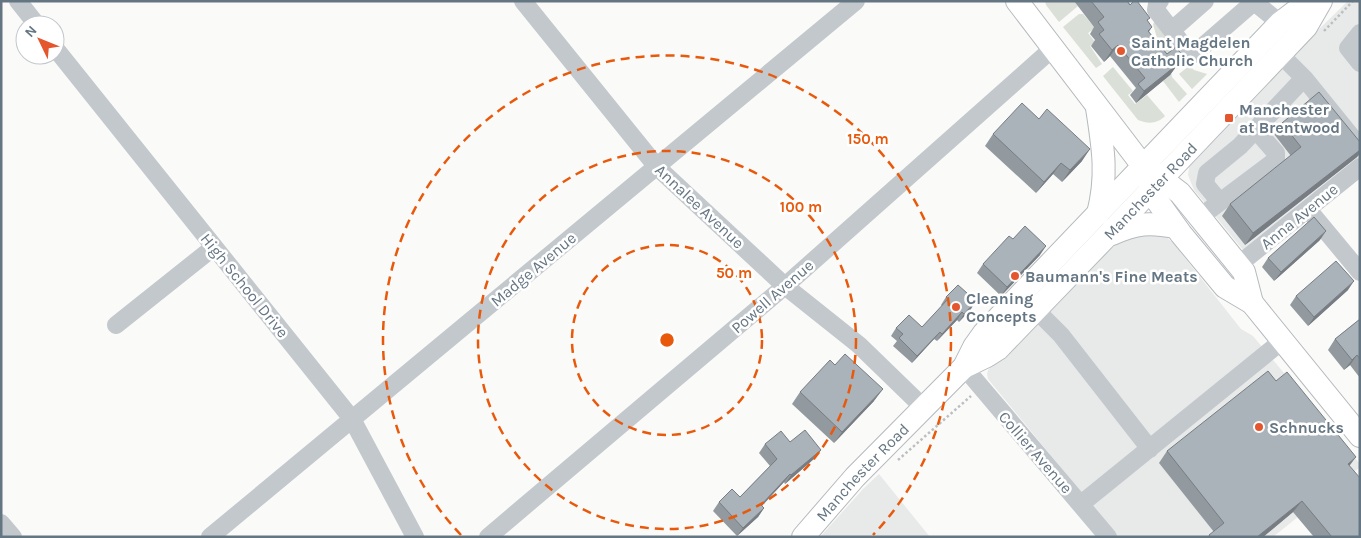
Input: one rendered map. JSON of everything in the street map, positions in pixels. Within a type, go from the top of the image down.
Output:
[{"type":"main road","points":[[1016,1],[1157,184],[1160,206],[1175,227],[1225,287],[1252,303],[1360,436]]},
{"type":"main road","name":"Manchester Road","points":[[803,537],[855,477],[964,367],[974,347],[984,333],[1280,23],[1309,1]]},
{"type":"main road","name":"Manchester Road","points":[[964,367],[987,356],[998,348],[1306,27],[1321,1]]},
{"type":"main road","points":[[1096,105],[1105,177],[1098,214]]},
{"type":"main road","points":[[1157,184],[1180,193],[1244,272],[1252,303]]},
{"type":"main road","points":[[1106,237],[1124,228],[1144,224],[1175,227]]},
{"type":"street","points":[[18,1],[29,15]]},
{"type":"street","name":"Annalee Avenue","points":[[523,1],[658,166],[785,286],[859,345],[924,408]]},
{"type":"street","name":"Madge Avenue","points":[[210,537],[856,1]]},
{"type":"street","points":[[1172,30],[1205,1]]},
{"type":"street","points":[[1158,3],[1156,10],[1190,54],[1194,54],[1254,2],[1280,23]]},
{"type":"street","points":[[1360,33],[1348,48],[1360,63]]},
{"type":"street","name":"Powell Avenue","points":[[488,537],[785,286],[1052,49]]},
{"type":"street","points":[[1280,54],[1304,78],[1360,147]]},
{"type":"street","name":"High School Drive","points":[[65,60],[352,419],[415,537]]},
{"type":"street","points":[[1220,202],[1206,184],[1207,173],[1240,146],[1304,78]]},
{"type":"street","points":[[1200,217],[1276,160],[1276,153],[1255,129]]},
{"type":"street","name":"Anna Avenue","points":[[1238,265],[1360,167]]},
{"type":"street","points":[[1308,209],[1360,272]]},
{"type":"street","points":[[116,326],[214,246]]},
{"type":"street","points":[[1036,309],[1062,335],[1150,448]]},
{"type":"street","points":[[1082,504],[1282,341]]},
{"type":"street","name":"Collier Avenue","points":[[964,367],[1108,537]]},
{"type":"street","points":[[1,523],[12,537]]},
{"type":"path","points":[[894,464],[971,396]]},
{"type":"shaded area","points":[[1045,1],[1074,1],[1078,6],[1059,22]]},
{"type":"shaded area","points":[[1348,1],[1360,1],[1360,161],[1249,249],[1243,250],[1194,190],[1188,175],[1190,161]]},
{"type":"shaded area","points":[[1079,14],[1083,14],[1095,28],[1088,33],[1095,42],[1090,46],[1102,64],[1096,68],[1063,27]]},
{"type":"shaded area","points":[[1156,20],[1186,62],[1177,69],[1159,45],[1153,24]]},
{"type":"shaded area","points":[[1189,66],[1194,70],[1207,74],[1192,89],[1179,74]]},
{"type":"shaded area","points":[[1113,67],[1133,91],[1128,95],[1135,104],[1147,95],[1165,116],[1159,121],[1145,122],[1138,120],[1103,76]]},
{"type":"shaded area","points":[[1171,72],[1172,77],[1187,94],[1179,102],[1163,81]]},
{"type":"shaded area","points":[[1130,233],[1164,235],[1174,244],[1241,329],[1253,336],[1360,464],[1360,467],[1273,537],[1118,537],[988,379],[988,370],[1030,327],[1055,307],[1115,244]]},
{"type":"shaded area","points":[[879,474],[930,537],[820,537],[863,489]]},
{"type":"building","name":"Saint Magdelen Catholic Church","points":[[1091,1],[1127,1],[1130,5],[1137,1],[1150,18],[1147,20],[1152,27],[1148,31],[1167,54],[1176,47],[1182,55],[1176,61],[1178,64],[1144,91],[1138,84],[1145,78],[1118,45],[1112,50],[1099,34],[1104,30],[1098,22],[1104,17]]},
{"type":"building","points":[[1319,92],[1360,142],[1360,150],[1253,233],[1230,204],[1301,147],[1282,123]]},
{"type":"building","points":[[1022,103],[1039,119],[1047,109],[1090,149],[1070,170],[1061,163],[1044,182],[993,134]]},
{"type":"building","points":[[1314,217],[1326,231],[1281,272],[1268,258]]},
{"type":"building","points":[[1025,226],[1046,246],[1007,287],[983,264],[1009,236],[1013,239]]},
{"type":"building","points":[[1336,261],[1354,281],[1314,317],[1296,296]]},
{"type":"building","points":[[958,285],[976,301],[964,314],[962,312],[942,334],[940,332],[917,356],[899,338],[903,334],[896,328],[909,315],[922,327],[948,299],[946,297]]},
{"type":"building","points":[[1360,319],[1360,359],[1357,355],[1352,360],[1335,339]]},
{"type":"building","points":[[845,354],[883,389],[842,432],[800,392],[830,360],[835,365]]},
{"type":"building","name":"Schnucks","points":[[1268,371],[1276,381],[1287,372],[1356,457],[1348,464],[1360,478],[1360,537],[1332,537],[1302,501],[1257,537],[1210,537],[1209,535],[1224,523],[1167,451]]},
{"type":"building","points":[[805,430],[821,450],[790,474],[761,505],[764,508],[743,528],[719,502],[732,489],[740,497],[777,459],[765,444],[781,431],[790,442]]},
{"type":"place","name":"Saint Magdelen Catholic Church","points":[[1121,51]]},
{"type":"place","name":"Manchester at Brentwood","points":[[1229,118]]},
{"type":"place","name":"Baumann's Fine Meats","points":[[1015,276]]},
{"type":"place","name":"Cleaning Concepts","points":[[956,307]]},
{"type":"place","name":"Schnucks","points":[[1259,427]]}]
